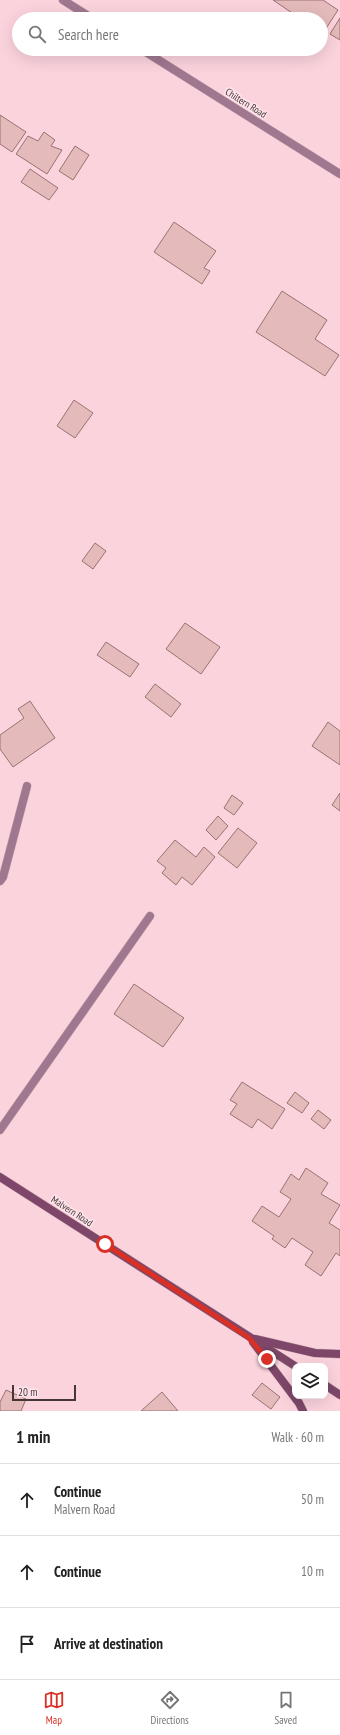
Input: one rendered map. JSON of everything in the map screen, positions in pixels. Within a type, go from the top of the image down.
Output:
[{"type":"main road","name":"Malvern Road","points":[[0,1177],[292,1364]]},
{"type":"main road","points":[[248,1337],[315,1353],[340,1354]]},
{"type":"main road","points":[[248,1337],[280,1376],[300,1403],[303,1411]]},
{"type":"main road","points":[[328,1387],[340,1395]]},
{"type":"street","points":[[63,0],[82,12]]},
{"type":"street","name":"Chiltern Road","points":[[152,56],[340,174]]},
{"type":"street","points":[[0,882],[3,877],[27,786]]},
{"type":"street","points":[[0,1130],[150,916]]},
{"type":"building","points":[[273,0],[323,0],[338,10],[328,25],[328,12],[291,12]]},
{"type":"building","points":[[340,18],[340,40],[330,34]]},
{"type":"building","points":[[0,115],[26,132],[12,152],[0,144]]},
{"type":"building","points":[[44,132],[55,140],[51,146],[62,150],[47,174],[16,154],[28,136],[38,141]]},
{"type":"building","points":[[75,146],[89,155],[73,180],[59,171]]},
{"type":"building","points":[[30,169],[58,188],[49,200],[21,182]]},
{"type":"building","points":[[174,222],[216,251],[204,268],[210,271],[202,284],[154,252]]},
{"type":"building","points":[[282,291],[327,320],[315,339],[339,355],[325,376],[256,332]]},
{"type":"building","points":[[74,400],[93,413],[75,438],[57,426]]},
{"type":"building","points":[[95,543],[106,551],[93,569],[82,561]]},
{"type":"building","points":[[185,623],[220,647],[201,674],[166,649]]},
{"type":"building","points":[[106,642],[139,664],[130,677],[97,655]]},
{"type":"building","points":[[155,684],[181,704],[171,717],[145,697]]},
{"type":"building","points":[[30,701],[55,738],[13,767],[0,749],[0,735],[24,718],[18,709]]},
{"type":"building","points":[[328,722],[340,731],[340,765],[312,746]]},
{"type":"building","points":[[340,793],[340,811],[332,805]]},
{"type":"building","points":[[232,795],[243,803],[234,815],[224,808]]},
{"type":"building","points":[[218,816],[228,826],[216,840],[206,830]]},
{"type":"building","points":[[238,828],[257,843],[237,868],[218,853]]},
{"type":"building","points":[[175,840],[196,857],[204,847],[215,857],[192,885],[182,877],[176,885],[162,873],[166,868],[157,861]]},
{"type":"building","points":[[134,984],[184,1018],[163,1047],[114,1014]]},
{"type":"building","points":[[242,1082],[285,1109],[272,1129],[258,1119],[252,1128],[230,1114],[237,1104],[230,1100]]},
{"type":"building","points":[[295,1092],[309,1103],[302,1113],[287,1103]]},
{"type":"building","points":[[318,1110],[331,1120],[324,1129],[311,1119]]},
{"type":"building","points":[[306,1168],[328,1183],[321,1194],[340,1205],[329,1223],[340,1230],[340,1256],[336,1253],[321,1276],[305,1265],[313,1252],[292,1238],[285,1248],[272,1239],[274,1236],[252,1221],[262,1206],[279,1217],[291,1199],[280,1192],[291,1174],[299,1180]]},
{"type":"building","points":[[262,1383],[280,1397],[271,1409],[252,1395]]},
{"type":"building","points":[[6,1390],[26,1399],[21,1411],[0,1411],[0,1402]]},
{"type":"building","points":[[162,1392],[178,1411],[141,1411]]},
{"type":"route","points":[[105,1244],[248,1337],[267,1359]]}]
